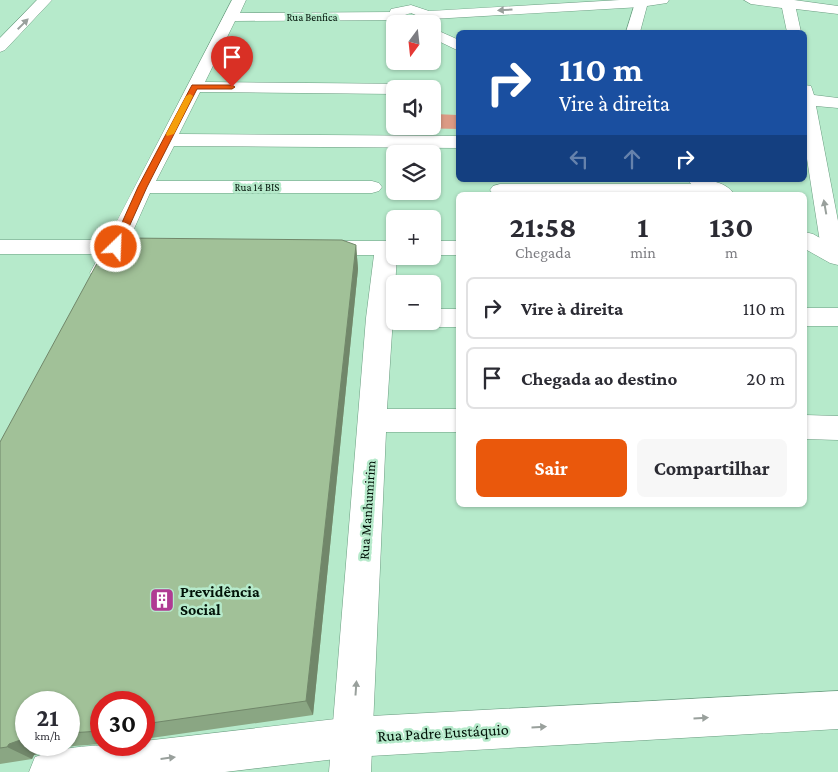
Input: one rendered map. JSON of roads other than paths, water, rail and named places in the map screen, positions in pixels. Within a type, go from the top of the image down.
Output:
[{"type":"street","points":[[0,47],[45,0]]},
{"type":"street","points":[[92,291],[116,247],[142,187],[239,0]]},
{"type":"street","name":"Rua Benfica","points":[[441,16],[662,0]]},
{"type":"street","points":[[751,0],[788,2],[838,10]]},
{"type":"street","points":[[634,30],[641,1]]},
{"type":"street","points":[[788,2],[794,30]]},
{"type":"street","name":"Rua Benfica","points":[[231,17],[386,18]]},
{"type":"street","points":[[441,34],[456,44]]},
{"type":"street","points":[[195,87],[386,89]]},
{"type":"street","points":[[807,96],[838,103]]},
{"type":"street","points":[[807,108],[819,248]]},
{"type":"street","points":[[167,140],[456,142]]},
{"type":"street","name":"Rua 14 BIS","points":[[142,187],[372,187]]},
{"type":"street","points":[[500,190],[708,189]]},
{"type":"street","points":[[0,246],[154,247]]},
{"type":"street","points":[[299,248],[386,248]]},
{"type":"street","points":[[441,248],[456,248]]},
{"type":"street","points":[[807,317],[838,317]]},
{"type":"street","points":[[441,318],[456,318]]},
{"type":"street","name":"Rua Manhumirim","points":[[351,754],[373,420],[386,325]]},
{"type":"street","points":[[373,420],[456,421]]},
{"type":"street","points":[[807,427],[838,428]]},
{"type":"street","name":"Rua Padre Eustáquio","points":[[50,772],[351,754],[838,710]]},
{"type":"place","name":"Previdência Social","points":[[162,600]]}]
